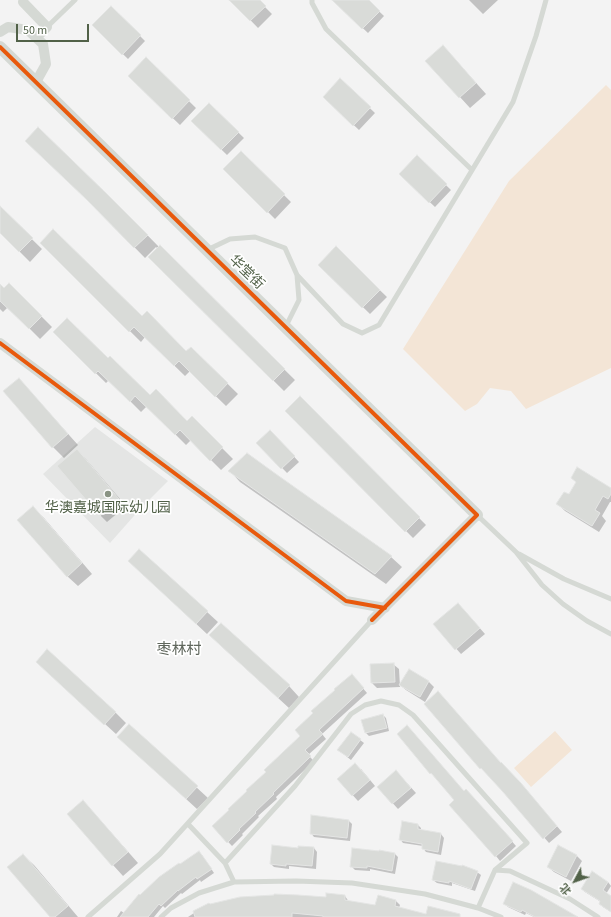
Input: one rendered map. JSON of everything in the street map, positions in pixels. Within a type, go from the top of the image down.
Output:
[{"type":"street","points":[[23,2],[47,27],[36,38]]},
{"type":"street","points":[[0,32],[8,28],[28,30],[43,44],[46,64],[36,82]]},
{"type":"street","name":"华堂街","points":[[0,47],[477,515]]},
{"type":"street","points":[[0,343],[346,601],[385,608]]},
{"type":"street","points":[[372,620],[477,515]]},
{"type":"lane","points":[[47,27],[75,0]]},
{"type":"lane","points":[[312,0],[312,3],[326,29],[472,170]]},
{"type":"lane","points":[[207,250],[230,239],[255,237],[285,248],[297,275],[343,324],[362,333],[379,325],[513,102],[536,36],[546,0]]},
{"type":"lane","points":[[286,327],[299,300],[297,275]]},
{"type":"lane","points":[[477,515],[516,552],[542,585],[563,604],[587,621],[611,634]]},
{"type":"lane","points":[[516,552],[564,580],[611,599]]},
{"type":"lane","points":[[88,917],[160,854],[372,620]]},
{"type":"lane","points":[[225,863],[295,786],[352,714],[365,705],[381,701],[399,705],[413,715],[527,843],[495,870],[478,908]]},
{"type":"lane","points":[[188,824],[225,863],[234,882]]},
{"type":"lane","points":[[495,870],[510,871],[570,899],[598,917]]},
{"type":"lane","points":[[161,917],[171,908],[199,893],[234,882],[296,881],[352,883],[425,894],[478,908],[501,917]]},
{"type":"shaded area","points":[[606,85],[611,90],[611,368],[526,409],[511,391],[490,388],[477,404],[465,411],[403,349],[509,181]]},
{"type":"shaded area","name":"华澳嘉城国际幼儿园","points":[[95,427],[168,481],[141,508],[110,543],[43,474]]},
{"type":"shaded area","points":[[555,731],[572,750],[531,787],[514,768]]},
{"type":"building","points":[[229,0],[260,0],[266,6],[250,21]]},
{"type":"building","points":[[332,0],[369,0],[380,11],[362,29]]},
{"type":"building","points":[[111,6],[141,35],[122,55],[92,25]]},
{"type":"building","points":[[443,45],[476,83],[459,98],[425,61]]},
{"type":"building","points":[[146,57],[190,100],[172,119],[128,76]]},
{"type":"building","points":[[340,78],[371,107],[353,126],[323,97]]},
{"type":"building","points":[[209,103],[239,132],[221,150],[191,121]]},
{"type":"building","points":[[38,127],[148,235],[134,248],[87,200],[25,141]]},
{"type":"building","points":[[241,151],[285,194],[267,213],[223,169]]},
{"type":"building","points":[[417,155],[447,184],[429,203],[399,174]]},
{"type":"building","points":[[0,206],[33,238],[19,252],[0,233]]},
{"type":"building","points":[[53,229],[142,316],[147,311],[186,351],[191,347],[228,383],[215,397],[179,361],[174,366],[134,327],[129,332],[40,243]]},
{"type":"building","points":[[160,245],[285,369],[273,381],[148,257]]},
{"type":"building","points":[[336,246],[380,290],[362,308],[318,265]]},
{"type":"building","points":[[9,283],[42,316],[29,329],[0,301],[0,284],[4,288]]},
{"type":"building","points":[[67,318],[108,358],[110,356],[150,395],[156,389],[187,421],[192,416],[223,447],[210,461],[180,430],[175,435],[135,396],[130,402],[98,371],[95,374],[53,332]]},
{"type":"building","points":[[19,378],[68,434],[52,448],[3,391]]},
{"type":"building","points":[[300,396],[420,517],[405,532],[285,411]]},
{"type":"building","points":[[270,430],[295,456],[281,469],[256,443]]},
{"type":"building","points":[[77,449],[119,499],[100,516],[57,466]]},
{"type":"building","points":[[247,453],[392,556],[375,574],[228,471]]},
{"type":"building","points":[[577,467],[611,488],[611,494],[608,499],[603,496],[595,510],[600,513],[592,526],[556,504],[564,492],[569,494],[576,482],[571,478]]},
{"type":"building","points":[[33,506],[82,563],[67,577],[17,520]]},
{"type":"building","points":[[139,549],[208,611],[196,624],[128,561]]},
{"type":"building","points":[[458,603],[480,628],[455,650],[433,624]]},
{"type":"building","points":[[221,623],[290,685],[278,698],[209,635]]},
{"type":"building","points":[[47,649],[116,712],[104,725],[36,662]]},
{"type":"building","points":[[394,663],[395,682],[371,683],[370,664]]},
{"type":"building","points":[[409,669],[429,681],[420,697],[399,685]]},
{"type":"building","points":[[352,674],[364,688],[319,730],[323,734],[305,750],[311,756],[273,793],[274,794],[255,812],[256,813],[227,843],[212,826],[247,791],[246,790],[266,772],[264,770],[300,736],[295,730],[313,713],[311,711]]},
{"type":"building","points":[[438,691],[501,763],[521,783],[557,826],[543,839],[424,704]]},
{"type":"building","points":[[383,714],[387,728],[365,733],[361,720]]},
{"type":"building","points":[[129,724],[198,786],[186,799],[117,737]]},
{"type":"building","points":[[407,725],[464,791],[466,789],[513,841],[495,857],[449,805],[454,800],[397,734]]},
{"type":"building","points":[[351,732],[361,739],[348,757],[337,750]]},
{"type":"building","points":[[355,763],[370,780],[352,796],[337,779]]},
{"type":"building","points":[[396,770],[411,788],[392,804],[377,787]]},
{"type":"building","points":[[83,800],[128,852],[112,866],[67,814]]},
{"type":"building","points":[[311,815],[349,820],[347,838],[310,834]]},
{"type":"building","points":[[402,821],[418,824],[418,829],[441,833],[438,852],[422,849],[422,844],[399,840]]},
{"type":"building","points":[[272,845],[298,848],[298,846],[314,847],[312,866],[286,864],[286,866],[270,864]]},
{"type":"building","points":[[558,845],[577,855],[566,877],[547,867]]},
{"type":"building","points":[[352,848],[395,853],[392,871],[367,866],[367,868],[350,867]]},
{"type":"building","points":[[199,851],[212,869],[197,879],[196,877],[178,890],[161,906],[159,904],[148,917],[120,917],[139,894],[140,895],[159,877]]},
{"type":"building","points":[[23,854],[68,906],[55,917],[50,917],[7,867]]},
{"type":"building","points":[[436,861],[462,865],[478,871],[471,889],[449,881],[449,883],[432,880]]},
{"type":"building","points":[[592,871],[608,882],[603,890],[611,896],[611,912],[599,904],[600,901],[581,889]]},
{"type":"building","points":[[513,882],[531,890],[578,917],[535,917],[522,910],[521,912],[503,904]]},
{"type":"building","points":[[326,893],[345,895],[345,900],[375,905],[378,895],[396,900],[395,906],[426,914],[428,906],[460,914],[460,917],[323,917],[292,913],[292,917],[195,917],[193,911],[209,903],[240,897],[274,894],[326,897]]},
{"type":"cycle path","points":[[0,47],[477,515],[372,620]]},
{"type":"cycle path","points":[[0,343],[346,601],[385,608]]},
{"type":"place","name":"华澳嘉城国际幼儿园","points":[[108,494]]},
{"type":"district","name":"枣林村","points":[[179,651]]}]
